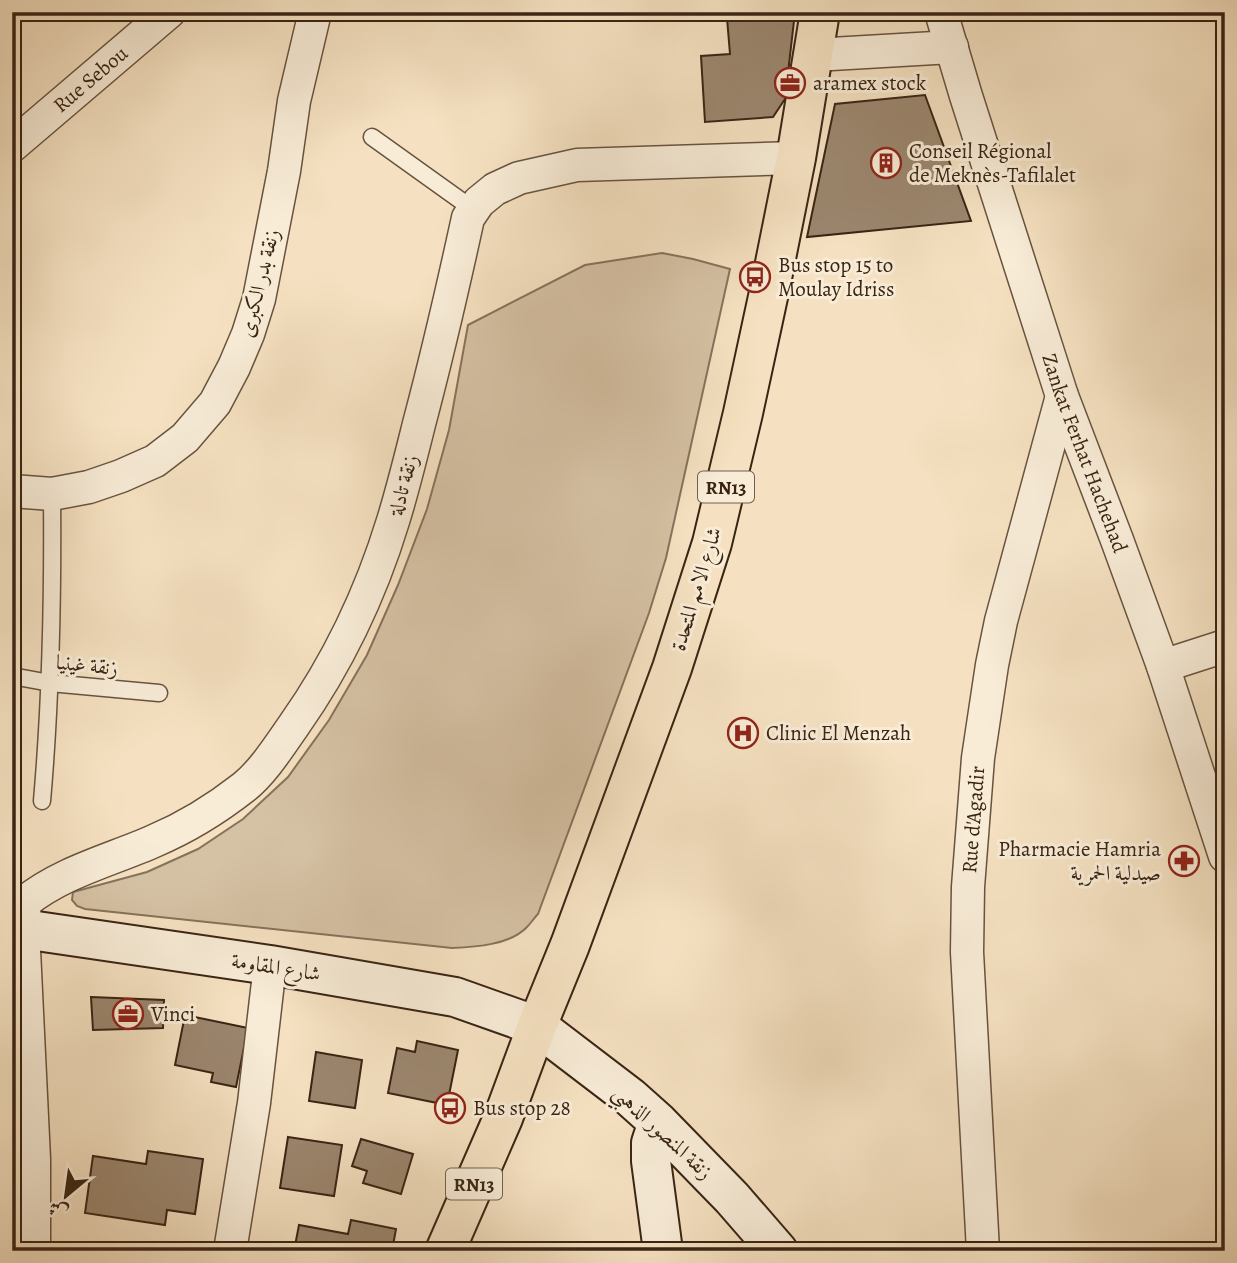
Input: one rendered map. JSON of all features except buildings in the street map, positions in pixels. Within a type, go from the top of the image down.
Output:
[{"type":"main road","name":"شارع الامم المتحدة","points":[[537,1026],[570,945],[672,668],[712,543],[746,401],[796,158],[820,12]]},
{"type":"main road","name":"شارع المقاومة","points":[[17,928],[270,965],[455,997],[537,1026]]},
{"type":"main road","name":"RN13","points":[[445,1251],[503,1118],[537,1026]]},
{"type":"main road","name":"زنقة المنصور الذهبي","points":[[537,1026],[630,1097],[658,1122],[732,1198],[778,1251]]},
{"type":"main road","points":[[658,1122],[651,1143],[650,1161],[663,1251]]},
{"type":"street","name":"Rue Sebou","points":[[12,146],[169,12]]},
{"type":"street","name":"زنقة بدر الكبرى","points":[[12,491],[52,494],[89,487],[121,476],[155,461],[185,438],[215,403],[248,334],[259,299],[284,171],[294,101],[315,12]]},
{"type":"street","name":"Zankat Ferhat Hachehad","points":[[941,12],[1062,396],[1163,666],[1225,856]]},
{"type":"street","points":[[814,55],[952,47]]},
{"type":"street","name":"زنقة تادلة","points":[[34,1251],[34,1159],[17,928],[26,902],[61,879],[156,841],[204,817],[247,784],[277,750],[305,710],[338,653],[367,591],[393,522],[434,368],[468,218],[479,202],[495,189],[519,178],[577,165],[796,158]]},
{"type":"street","name":"Rue d'Agadir","points":[[983,1251],[967,952],[968,887],[978,758],[1001,621],[1062,396]]},
{"type":"street","points":[[1163,666],[1225,646]]},
{"type":"street","points":[[230,1251],[254,1103],[270,965]]},
{"type":"lane","points":[[372,137],[474,210]]},
{"type":"lane","points":[[42,801],[49,720],[52,494]]},
{"type":"lane","name":"زنقة غينيا","points":[[12,676],[50,683],[159,694]]},
{"type":"shaded area","points":[[662,253],[730,269],[666,558],[649,613],[538,914],[520,933],[511,938],[481,946],[452,948],[77,906],[72,900],[73,892],[147,872],[198,849],[243,819],[288,777],[329,720],[367,655],[427,509],[449,430],[468,325],[585,265]]},
{"type":"place","name":"aramex stock","points":[[790,83]]},
{"type":"place","name":"Conseil Régional de Meknès-Tafilalet","points":[[886,163]]},
{"type":"place","name":"Bus stop 15 to Moulay Idriss","points":[[755,277]]},
{"type":"place","name":"Clinic El Menzah","points":[[743,733]]},
{"type":"place","name":"Pharmacie Hamria صيدلية الحمرية","points":[[1184,861]]},
{"type":"place","name":"Vinci","points":[[128,1014]]},
{"type":"place","name":"Bus stop 28","points":[[450,1108]]}]
